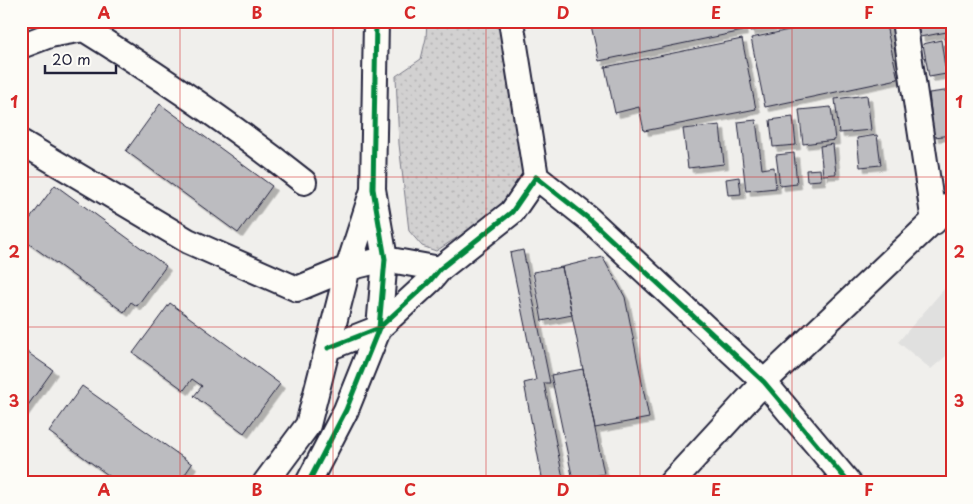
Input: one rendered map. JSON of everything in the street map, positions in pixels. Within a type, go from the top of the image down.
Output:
[{"type":"street","points":[[511,21],[536,176],[589,218],[764,382],[848,483]]},
{"type":"street","points":[[904,21],[934,222]]},
{"type":"street","points":[[308,483],[346,410],[379,328],[384,259],[373,189],[375,22]]},
{"type":"street","points":[[21,46],[50,35],[84,29],[163,78],[256,144],[304,182]]},
{"type":"street","points":[[21,142],[188,241],[297,289],[348,268],[384,259],[440,269]]},
{"type":"street","points":[[328,348],[379,328],[430,282],[440,269],[512,212],[536,176]]},
{"type":"street","points":[[265,483],[308,425],[348,268],[373,189]]},
{"type":"street","points":[[671,483],[764,382],[952,203]]},
{"type":"shaded area","points":[[427,21],[504,21],[525,169],[508,205],[436,251],[422,246],[409,231],[399,144],[396,76],[421,59],[426,38]]},
{"type":"shaded area","points":[[952,280],[952,351],[931,369],[898,342]]},
{"type":"building","points":[[590,21],[741,21],[743,31],[599,61]]},
{"type":"building","points":[[747,21],[799,21],[750,31]]},
{"type":"building","points":[[832,21],[885,21],[898,79],[765,107],[751,38]]},
{"type":"building","points":[[917,21],[952,21],[952,31],[920,37]]},
{"type":"building","points":[[952,36],[952,57],[948,58],[944,38]]},
{"type":"building","points":[[742,39],[756,109],[644,131],[639,107],[615,113],[605,67]]},
{"type":"building","points":[[941,40],[945,67],[952,66],[952,73],[929,77],[923,44]]},
{"type":"building","points":[[952,90],[952,135],[934,137],[929,93]]},
{"type":"building","points":[[867,95],[871,130],[839,133],[835,99]]},
{"type":"building","points":[[160,104],[272,186],[238,233],[126,151]]},
{"type":"building","points":[[831,107],[835,140],[803,144],[799,110]]},
{"type":"building","points":[[793,117],[796,145],[773,147],[770,120]]},
{"type":"building","points":[[756,120],[762,169],[774,167],[776,188],[746,191],[738,122]]},
{"type":"building","points":[[720,125],[724,164],[688,168],[683,129]]},
{"type":"building","points":[[877,135],[881,165],[860,167],[857,138]]},
{"type":"building","points":[[833,144],[836,174],[823,175],[820,146]]},
{"type":"building","points":[[794,153],[797,184],[780,186],[776,155]]},
{"type":"building","points":[[820,169],[821,180],[807,181],[806,170]]},
{"type":"building","points":[[739,177],[741,194],[728,195],[726,179]]},
{"type":"building","points":[[55,185],[166,266],[137,306],[131,302],[124,312],[21,238],[21,231]]},
{"type":"building","points":[[523,250],[550,383],[544,383],[564,483],[536,483],[535,478],[542,477],[524,383],[536,380],[510,253]]},
{"type":"building","points":[[603,257],[625,297],[649,418],[595,428],[562,267]]},
{"type":"building","points":[[562,267],[572,315],[542,321],[533,272]]},
{"type":"building","points":[[170,303],[280,384],[244,433],[194,396],[202,386],[192,379],[184,390],[133,353]]},
{"type":"building","points":[[21,348],[53,370],[21,415]]},
{"type":"building","points":[[583,369],[604,474],[573,480],[551,375]]},
{"type":"building","points":[[82,386],[192,464],[179,483],[119,483],[49,432]]},
{"type":"cycle path","points":[[308,483],[346,410],[379,328],[385,259],[373,189],[376,21]]},
{"type":"cycle path","points":[[328,348],[379,328],[430,281],[440,269],[512,212],[536,177],[589,219],[764,382],[849,483]]}]
